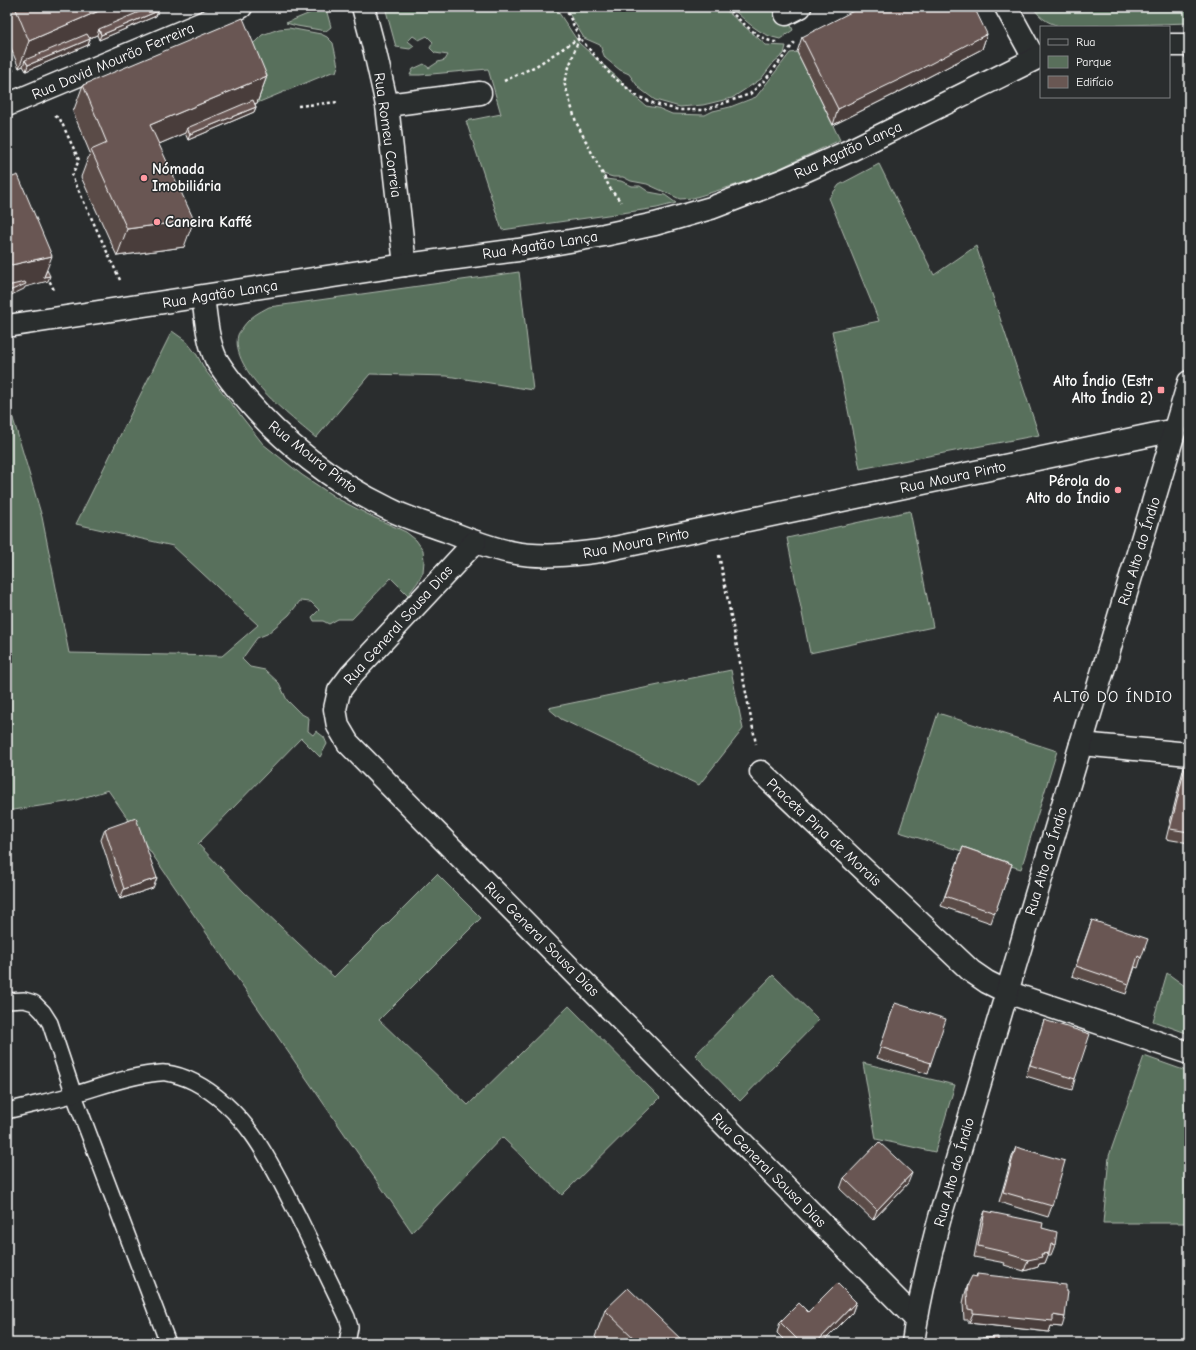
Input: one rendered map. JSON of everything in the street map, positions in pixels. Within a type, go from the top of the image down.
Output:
[{"type":"street","name":"Rua David Mourão Ferreira","points":[[16,102],[241,7]]},
{"type":"street","name":"Rua Romeu Correia","points":[[363,7],[387,106],[405,265]]},
{"type":"street","points":[[1006,7],[1038,57]]},
{"type":"street","points":[[1170,45],[1189,45]]},
{"type":"street","name":"Rua Agatão Lança","points":[[7,326],[405,265],[518,250],[646,226],[711,208],[784,180],[847,152],[1038,57]]},
{"type":"street","points":[[387,106],[480,93]]},
{"type":"street","name":"Rua Moura Pinto","points":[[204,297],[209,337],[216,358],[229,379],[261,417],[302,453],[336,479],[363,496],[389,509],[475,542],[509,552],[544,556],[600,552],[1175,430]]},
{"type":"street","name":"Rua Alto do Índio","points":[[914,1343],[916,1319],[927,1266],[942,1210],[1189,382]]},
{"type":"street","name":"Rua General Sousa Dias","points":[[475,542],[351,675],[339,690],[335,709],[338,726],[348,743],[916,1319]]},
{"type":"street","points":[[1081,744],[1189,754]]},
{"type":"street","name":"Praceta Pina de Morais","points":[[761,772],[971,971],[987,982],[1007,992],[1189,1053]]},
{"type":"lane","points":[[7,1002],[24,1000],[34,1003],[43,1012],[50,1023],[74,1095],[168,1343]]},
{"type":"lane","points":[[7,1111],[74,1095],[112,1082],[142,1075],[165,1072],[186,1078],[203,1087],[236,1113],[264,1151],[347,1317],[350,1327],[347,1343]]},
{"type":"path","points":[[565,7],[580,37],[611,75],[638,96],[655,104],[679,110],[704,110],[750,94],[766,79],[796,40],[789,40]]},
{"type":"path","points":[[725,7],[763,38],[775,42],[782,41]]},
{"type":"path","points":[[480,93],[536,66],[580,37]]},
{"type":"path","points":[[580,37],[564,82],[576,122],[612,190],[629,212],[646,226]]},
{"type":"path","points":[[16,102],[60,119],[79,160],[72,176],[133,307]]},
{"type":"path","points":[[298,106],[338,102]]},
{"type":"path","points":[[45,270],[67,317]]},
{"type":"path","name":"Praceta Pina de Morais","points":[[720,559],[761,772]]},
{"type":"green space","points":[[385,7],[555,7],[579,43],[620,80],[633,95],[646,106],[658,108],[672,114],[705,115],[756,97],[790,53],[797,52],[840,140],[776,170],[739,184],[693,198],[680,199],[647,184],[631,181],[623,177],[613,177],[603,174],[606,179],[621,181],[632,186],[640,186],[649,192],[665,195],[676,203],[657,208],[502,230],[466,121],[501,114],[488,69],[410,75],[413,69],[424,64],[429,68],[438,62],[445,60],[448,55],[435,53],[430,48],[433,42],[427,36],[419,40],[413,36],[408,41],[414,46],[410,49],[396,47]]},
{"type":"green space","points":[[567,7],[722,7],[766,45],[786,46],[784,54],[774,62],[761,79],[732,98],[703,105],[680,107],[655,100],[639,88],[629,74],[620,70],[605,58],[600,45],[584,38],[568,12]]},
{"type":"green space","points":[[730,7],[782,7],[793,30],[780,39],[772,37],[753,27]]},
{"type":"green space","points":[[1033,7],[1189,7],[1189,23],[1061,26],[1046,21]]},
{"type":"green space","points":[[322,8],[326,9],[331,27],[326,31],[286,23]]},
{"type":"green space","points":[[289,28],[321,34],[327,37],[333,43],[338,66],[336,72],[332,72],[257,103],[234,47],[246,47],[255,42],[262,35],[279,29]]},
{"type":"green space","points":[[879,164],[934,275],[976,246],[1039,435],[860,469],[832,331],[879,321],[829,198],[839,185]]},
{"type":"green space","points":[[519,272],[533,390],[447,376],[370,374],[316,438],[278,406],[252,378],[243,363],[238,349],[238,335],[243,327],[252,317],[269,307]]},
{"type":"green space","points":[[172,331],[186,341],[197,355],[205,370],[263,444],[302,475],[338,499],[406,532],[416,540],[423,550],[424,561],[423,572],[418,582],[408,595],[391,578],[352,619],[338,619],[329,624],[323,621],[314,621],[312,617],[319,610],[311,602],[300,601],[289,615],[267,634],[257,638],[242,659],[250,667],[265,670],[279,683],[287,700],[300,713],[309,718],[308,731],[313,735],[316,731],[324,737],[327,744],[320,757],[301,738],[198,844],[244,892],[334,977],[437,874],[481,918],[379,1020],[468,1105],[569,1006],[660,1098],[562,1195],[502,1137],[412,1232],[108,790],[73,801],[7,811],[7,390],[12,415],[42,517],[69,653],[222,656],[258,625],[173,546],[76,524]]},
{"type":"green space","points":[[910,511],[933,627],[810,653],[787,538]]},
{"type":"green space","points":[[731,670],[743,729],[699,785],[561,719],[548,708]]},
{"type":"green space","points":[[938,713],[1057,751],[1021,869],[899,832]]},
{"type":"green space","points":[[1167,973],[1189,989],[1189,1034],[1153,1021]]},
{"type":"green space","points":[[773,975],[819,1020],[740,1101],[695,1055]]},
{"type":"green space","points":[[1144,1056],[1189,1072],[1189,1223],[1103,1223],[1109,1156]]},
{"type":"green space","points":[[863,1063],[955,1085],[935,1152],[876,1139]]},
{"type":"building","points":[[15,7],[108,7],[29,41]]},
{"type":"building","points":[[151,7],[156,7],[158,11],[101,35],[99,29]]},
{"type":"building","points":[[861,7],[974,7],[987,34],[915,72],[838,109],[802,37]]},
{"type":"building","points":[[243,18],[267,76],[150,125],[194,220],[127,229],[91,150],[107,143],[83,85]]},
{"type":"building","points":[[87,34],[90,39],[28,65],[25,60]]},
{"type":"building","points":[[253,100],[256,107],[190,134],[187,128]]},
{"type":"building","points":[[18,175],[52,256],[7,266],[7,179]]},
{"type":"building","points":[[47,270],[50,276],[44,277]]},
{"type":"building","points":[[25,282],[26,284],[7,292],[7,286]]},
{"type":"building","points":[[1189,751],[1189,832],[1170,829]]},
{"type":"building","points":[[136,818],[157,878],[124,889],[105,829]]},
{"type":"building","points":[[963,847],[1012,864],[995,913],[945,896]]},
{"type":"building","points":[[1092,920],[1148,939],[1141,958],[1138,956],[1129,984],[1076,966]]},
{"type":"building","points":[[895,1003],[946,1019],[931,1063],[880,1047]]},
{"type":"building","points":[[1044,1020],[1090,1034],[1075,1079],[1030,1065]]},
{"type":"building","points":[[879,1142],[912,1173],[877,1210],[844,1178]]},
{"type":"building","points":[[1016,1147],[1065,1161],[1052,1206],[1003,1192]]},
{"type":"building","points":[[985,1211],[1043,1223],[1042,1228],[1057,1232],[1055,1245],[1051,1244],[1049,1253],[1041,1254],[1042,1257],[1028,1260],[1008,1254],[1009,1253],[978,1246]]},
{"type":"building","points":[[977,1274],[1066,1285],[1066,1291],[1068,1291],[1065,1317],[1053,1315],[1053,1321],[973,1313],[973,1310],[968,1309],[967,1292],[968,1284],[972,1276],[977,1277]]},
{"type":"building","points":[[837,1283],[856,1302],[816,1343],[801,1343],[780,1322],[799,1303],[808,1312]]},
{"type":"building","points":[[628,1288],[685,1343],[639,1343],[605,1310]]},
{"type":"building","points":[[998,1337],[998,1341],[1037,1340],[1037,1343],[959,1343],[982,1342],[982,1338]]},
{"type":"place","name":"Nómada Imobiliária","points":[[144,178]]},
{"type":"place","name":"Caneira Kaffé","points":[[157,222]]},
{"type":"place","name":"Alto Índio (Estr Alto Índio 2)","points":[[1161,390]]},
{"type":"place","name":"Pérola do Alto do Índio","points":[[1118,490]]},
{"type":"district","name":"ALTO DO ÍNDIO","points":[[1113,696]]}]
